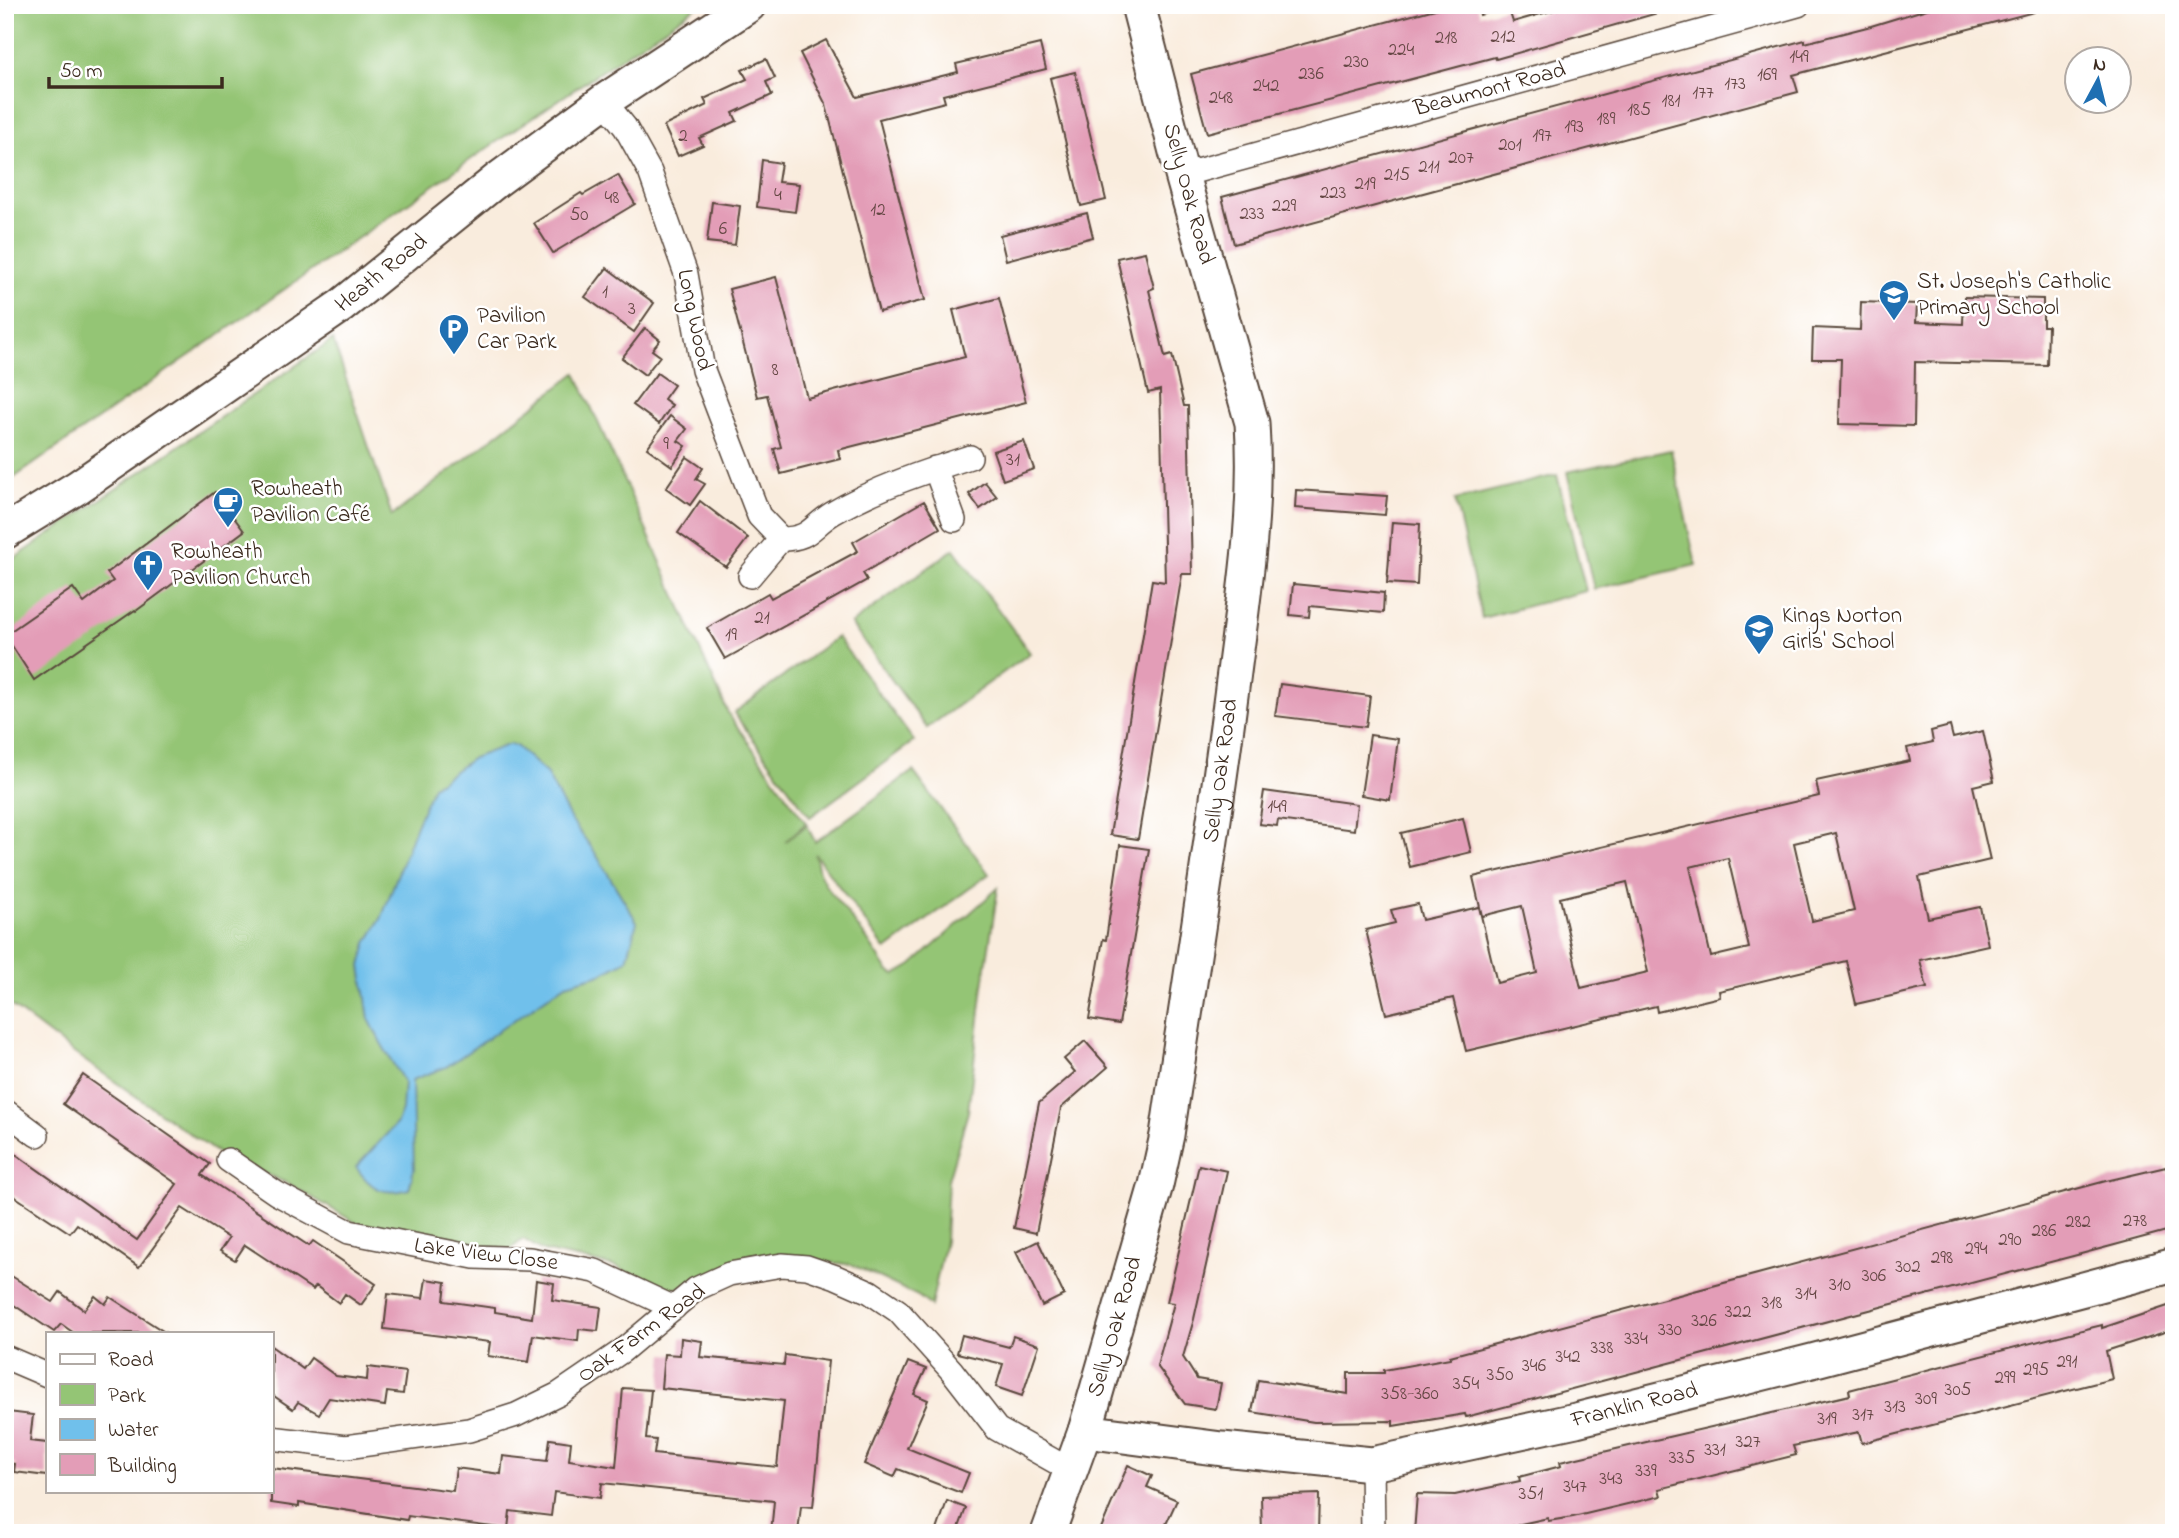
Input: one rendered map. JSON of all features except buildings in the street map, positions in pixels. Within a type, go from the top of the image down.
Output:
[{"type":"street","name":"Heath Road","points":[[5,532],[78,487],[341,306],[496,180],[604,101],[749,5]]},
{"type":"street","name":"Selly Oak Road","points":[[1048,1533],[1085,1432],[1156,1185],[1167,1135],[1224,749],[1250,543],[1252,423],[1182,174],[1139,5]]},
{"type":"street","name":"Beaumont Road","points":[[1182,174],[1798,5]]},
{"type":"street","name":"Long Wood","points":[[604,101],[625,127],[650,172],[686,274],[703,370],[759,516],[781,540]]},
{"type":"street","points":[[750,576],[781,540],[800,539],[832,514],[901,482],[970,457]]},
{"type":"street","points":[[936,468],[954,520]]},
{"type":"street","points":[[5,1111],[37,1135]]},
{"type":"street","name":"Lake View Close","points":[[228,1160],[276,1193],[349,1232],[474,1258],[530,1259],[595,1271],[674,1308]]},
{"type":"street","name":"Oak Farm Road","points":[[273,1438],[346,1447],[469,1430],[504,1419],[559,1394],[622,1351],[696,1289],[729,1275],[782,1265],[807,1267],[836,1277],[870,1292],[898,1311],[997,1429],[1070,1470]]},
{"type":"street","name":"Franklin Road","points":[[1085,1432],[1372,1464],[1576,1420],[2174,1265]]},
{"type":"street","points":[[5,1357],[46,1375]]},
{"type":"street","points":[[1372,1464],[1373,1533]]},
{"type":"green space","points":[[5,5],[699,5],[483,151],[5,484]]},
{"type":"green space","points":[[333,340],[392,516],[576,373],[729,715],[806,823],[785,842],[807,825],[815,842],[913,771],[989,874],[886,950],[815,854],[826,886],[888,971],[895,975],[912,965],[998,888],[968,1112],[948,1180],[945,1241],[931,1306],[918,1296],[853,1265],[776,1256],[663,1293],[617,1267],[543,1251],[523,1239],[509,1251],[414,1237],[358,1224],[289,1184],[219,1154],[71,1051],[5,1001],[5,565]]},
{"type":"green space","points":[[1671,450],[1696,565],[1594,589],[1567,472]]},
{"type":"green space","points":[[1557,475],[1586,591],[1482,618],[1455,500]]},
{"type":"green space","points":[[954,549],[1030,653],[927,728],[851,624]]},
{"type":"green space","points":[[837,637],[914,741],[810,817],[734,713]]},
{"type":"water","points":[[510,744],[516,746],[546,773],[571,820],[594,851],[637,922],[627,960],[601,974],[566,984],[446,1067],[412,1080],[414,1169],[409,1189],[392,1192],[378,1189],[356,1167],[397,1123],[402,1110],[404,1082],[369,1019],[361,966],[367,943],[381,919],[433,786],[473,758]]},
{"type":"place","name":"St. Joseph's Catholic Primary School","points":[[1894,322]]},
{"type":"place","name":"Pavilion Car Park","points":[[454,356]]},
{"type":"place","name":"Rowheath Pavilion Café","points":[[228,529]]},
{"type":"place","name":"Rowheath Pavilion Church","points":[[148,592]]},
{"type":"place","name":"Kings Norton Girls' School","points":[[1759,656]]}]
